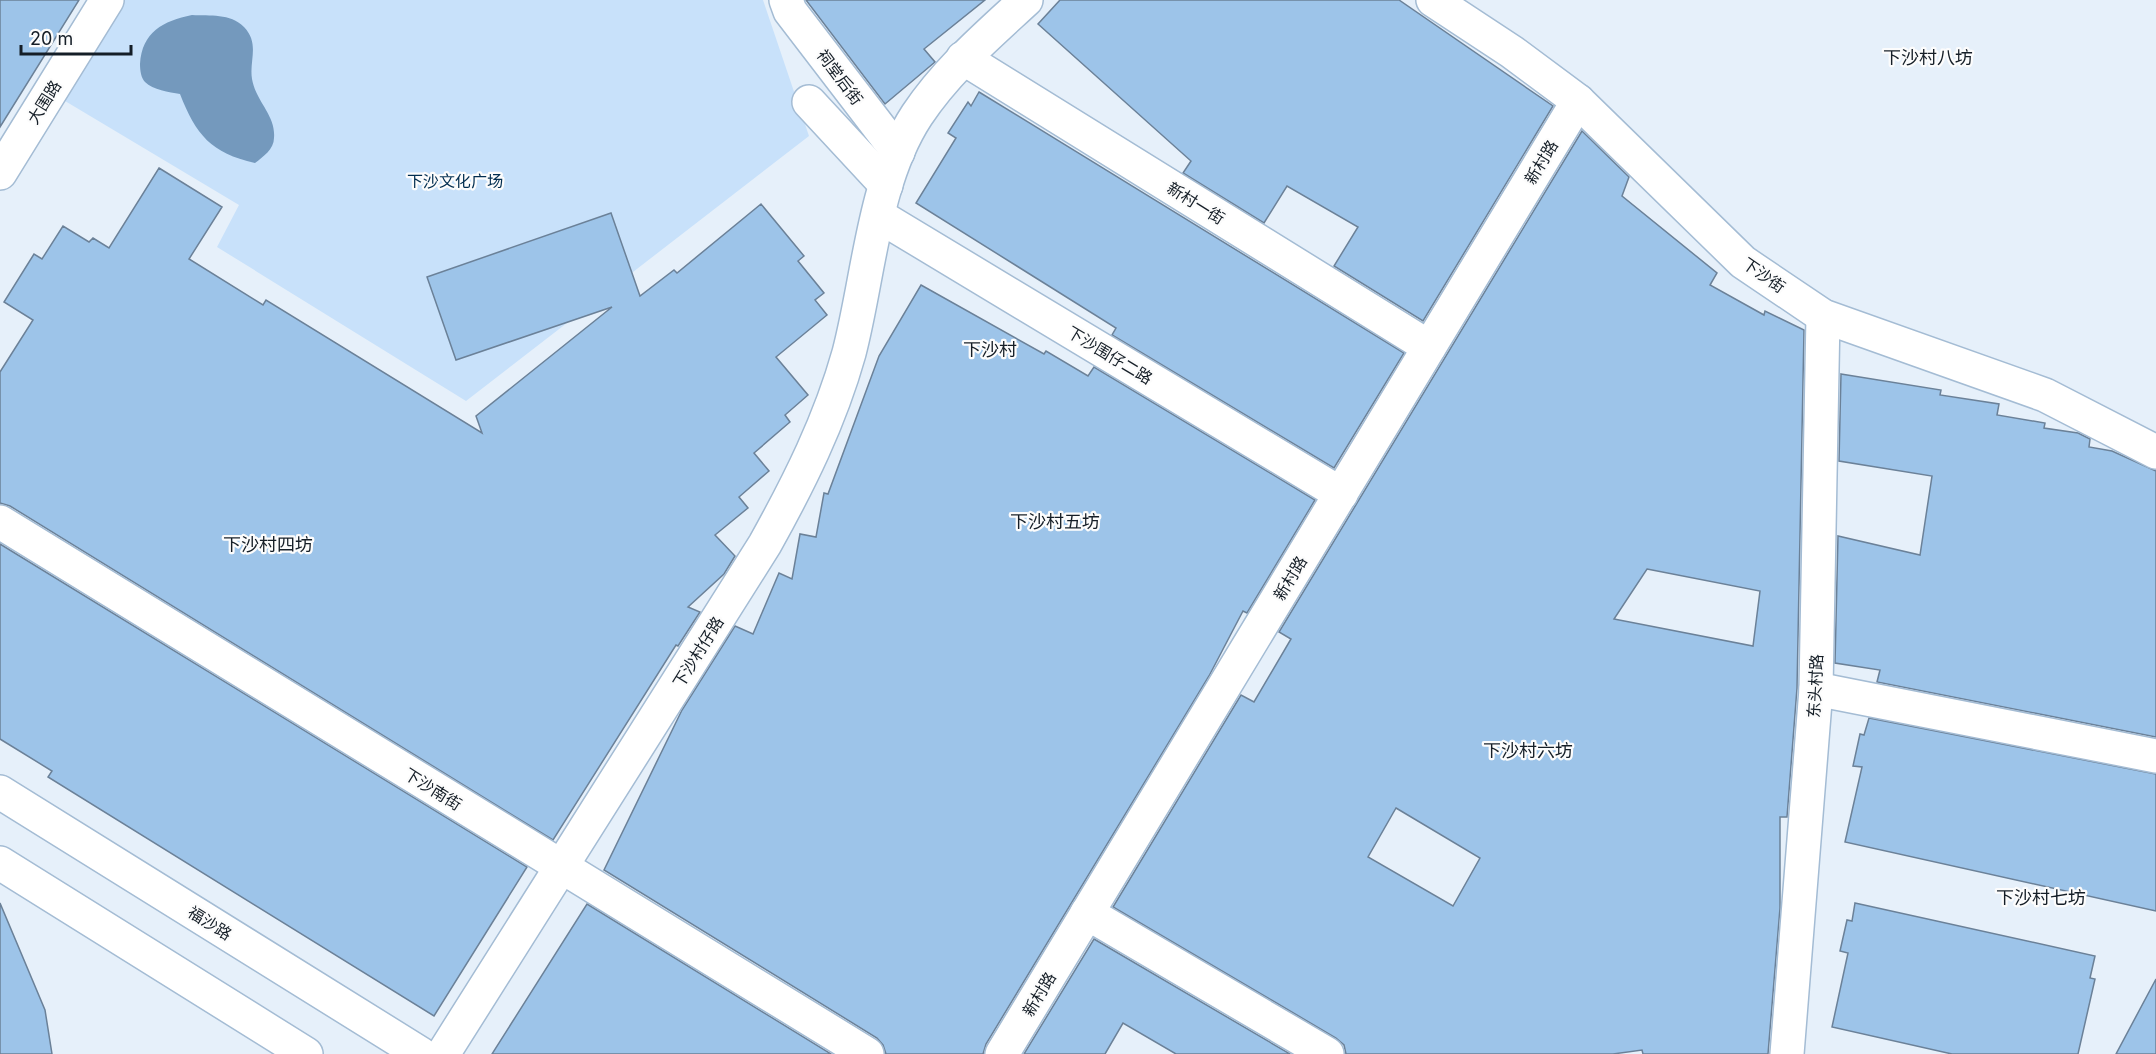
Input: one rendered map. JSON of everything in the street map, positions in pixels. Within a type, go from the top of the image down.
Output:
[{"type":"street","name":"大围路","points":[[0,173],[107,0]]},
{"type":"street","name":"祠堂后街","points":[[786,0],[790,11],[898,152]]},
{"type":"street","name":"下沙村仔路","points":[[443,1054],[765,544],[798,486],[817,444],[848,355],[886,185],[898,152],[917,116],[963,58],[1026,0]]},
{"type":"street","name":"下沙街","points":[[1433,0],[1512,52],[1578,101],[1743,262],[1823,316],[2045,395],[2156,452]]},
{"type":"street","name":"新村一街","points":[[963,58],[1429,348]]},
{"type":"street","name":"新村路","points":[[1002,1054],[1578,101]]},
{"type":"street","points":[[810,102],[886,185]]},
{"type":"street","name":"下沙围仔二路","points":[[879,216],[1341,494]]},
{"type":"street","name":"东头村路","points":[[1787,1054],[1816,689],[1823,316]]},
{"type":"street","name":"下沙南街","points":[[0,522],[561,869],[867,1054]]},
{"type":"street","points":[[1816,689],[2156,756]]},
{"type":"street","name":"福沙路","points":[[0,792],[421,1054]]},
{"type":"street","points":[[0,863],[306,1054]]},
{"type":"street","points":[[1087,913],[1327,1054]]},
{"type":"green space","name":"下沙文化广场","points":[[107,0],[763,0],[809,136],[466,401],[217,247],[239,205],[50,92]]},
{"type":"shaded area","points":[[192,15],[232,19],[244,27],[252,40],[252,79],[274,130],[272,146],[255,163],[216,148],[192,121],[180,94],[152,87],[145,82],[141,74],[142,53],[150,36],[163,25]]},
{"type":"building","points":[[0,0],[79,0],[0,127]]},
{"type":"building","points":[[806,0],[985,0],[924,49],[935,62],[885,104]]},
{"type":"building","points":[[1060,0],[1399,0],[1553,106],[1423,321],[1334,266],[1358,227],[1287,186],[1264,223],[1183,173],[1191,161],[1038,24]]},
{"type":"building","points":[[979,92],[1404,353],[1334,468],[1112,335],[1116,328],[916,203],[956,138],[948,133],[968,102],[971,106]]},
{"type":"building","points":[[1582,131],[1629,177],[1622,196],[1717,273],[1710,285],[1764,315],[1765,311],[1804,330],[1797,688],[1787,817],[1780,817],[1780,908],[1768,1054],[1643,1054],[1642,1050],[1613,1054],[1346,1054],[1344,1045],[1336,1038],[1113,907],[1241,695],[1254,702],[1291,639],[1279,632]],"holes":[[[1647,569],[1760,591],[1753,646],[1614,619]],[[1396,808],[1480,858],[1453,906],[1368,857]]]},
{"type":"building","points":[[159,168],[222,207],[189,259],[263,305],[266,300],[482,433],[476,416],[612,307],[456,360],[427,277],[611,213],[640,296],[674,270],[677,273],[761,204],[804,256],[798,261],[824,293],[815,300],[827,315],[776,357],[808,395],[785,415],[790,422],[754,453],[769,471],[739,497],[748,508],[715,535],[735,556],[724,574],[688,607],[700,612],[678,646],[676,645],[553,840],[10,506],[0,503],[0,372],[33,320],[4,302],[34,254],[42,259],[63,226],[89,242],[93,238],[109,248]]},
{"type":"building","points":[[921,285],[1044,354],[1046,351],[1088,376],[1094,367],[1315,500],[1247,613],[1243,611],[1209,676],[986,1044],[983,1054],[886,1054],[877,1038],[604,870],[682,710],[735,626],[753,634],[779,573],[792,579],[800,534],[816,537],[824,493],[828,494],[879,356]]},
{"type":"building","points":[[1841,374],[1941,390],[1940,395],[1999,404],[1997,415],[2045,423],[2044,428],[2078,433],[2090,439],[2089,447],[2112,451],[2156,471],[2156,737],[1877,682],[1880,670],[1835,663],[1838,536],[1920,555],[1932,476],[1839,461]]},
{"type":"building","points":[[0,544],[527,867],[434,1016],[48,777],[52,771],[0,739]]},
{"type":"building","points":[[1869,718],[2156,774],[2156,911],[1845,842],[1862,767],[1853,766],[1860,734],[1864,735]]},
{"type":"building","points":[[0,903],[45,1010],[52,1054],[0,1054]]},
{"type":"building","points":[[1855,903],[2095,956],[2090,978],[2095,979],[2078,1054],[1952,1054],[1832,1027],[1848,953],[1840,951],[1847,920],[1852,921]]},
{"type":"building","points":[[587,904],[831,1054],[492,1054]]},
{"type":"building","points":[[1094,939],[1290,1054],[1176,1054],[1123,1023],[1105,1054],[1024,1054]]},
{"type":"building","points":[[2156,979],[2156,1054],[2116,1054]]},
{"type":"district","name":"下沙村八坊","points":[[1928,57]]},
{"type":"district","name":"下沙村","points":[[990,349]]},
{"type":"district","name":"下沙村五坊","points":[[1055,521]]},
{"type":"district","name":"下沙村四坊","points":[[268,544]]},
{"type":"district","name":"下沙村六坊","points":[[1528,750]]},
{"type":"district","name":"下沙村七坊","points":[[2041,897]]}]
